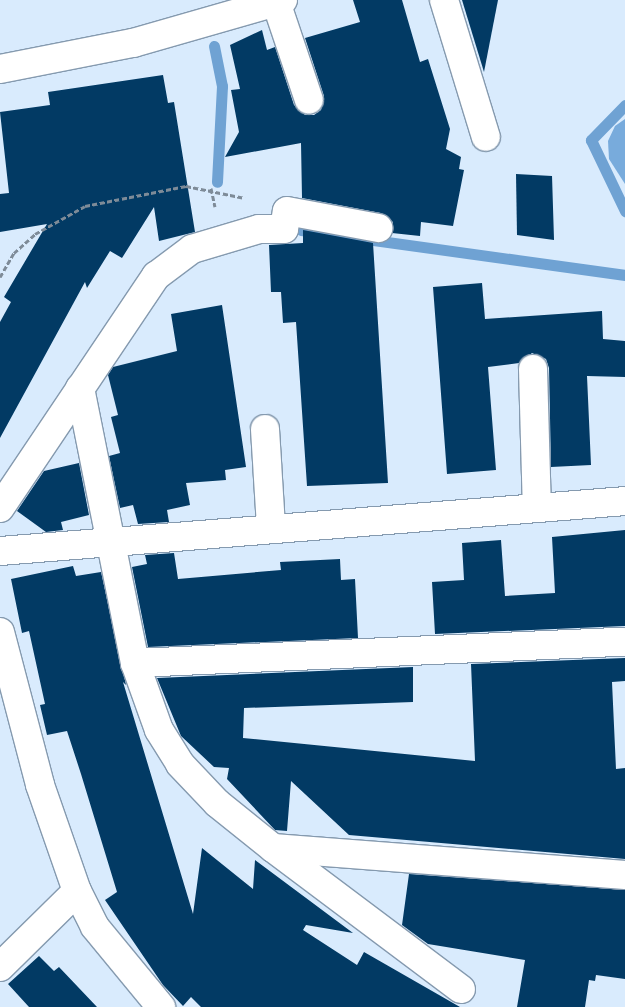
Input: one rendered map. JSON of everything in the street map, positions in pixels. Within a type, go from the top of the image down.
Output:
[{"type":"street","points":[[444,0],[486,137]]},
{"type":"street","points":[[0,69],[132,43],[280,1],[309,100]]},
{"type":"street","points":[[0,508],[156,276],[192,249],[259,229],[284,229],[287,211],[378,228]]},
{"type":"street","points":[[533,369],[537,508]]},
{"type":"street","points":[[80,388],[135,663],[159,730],[180,764],[217,803],[272,848],[461,989]]},
{"type":"street","points":[[266,429],[271,528]]},
{"type":"street","points":[[0,551],[625,501]]},
{"type":"street","points":[[0,632],[40,785],[77,892],[95,926],[162,1007]]},
{"type":"street","points":[[135,663],[625,642]]},
{"type":"street","points":[[272,848],[625,875]]},
{"type":"street","points":[[0,967],[77,892]]},
{"type":"path","points":[[0,277],[14,253],[56,219],[85,206],[160,188],[211,188],[287,211]]},
{"type":"shaded area","points":[[625,119],[625,184],[609,159],[608,141],[615,126]]},
{"type":"building","points":[[353,0],[402,0],[420,62],[428,59],[450,129],[446,149],[461,157],[459,169],[464,170],[453,226],[421,222],[420,236],[392,233],[393,222],[381,213],[302,198],[301,143],[225,157],[239,132],[231,90],[240,89],[230,45],[262,30],[267,50],[275,47],[294,105],[305,115],[314,115],[321,110],[324,96],[305,38],[360,22]]},
{"type":"building","points":[[462,0],[498,0],[484,72]]},
{"type":"building","points":[[163,75],[168,103],[174,102],[195,232],[159,241],[154,207],[122,258],[110,251],[87,288],[85,282],[0,438],[0,322],[11,302],[4,297],[47,224],[0,232],[0,194],[9,193],[0,112],[50,105],[48,92]]},
{"type":"building","points":[[516,174],[552,176],[554,240],[517,235]]},
{"type":"building","points":[[303,230],[373,243],[388,483],[307,486],[296,322],[283,323],[281,292],[271,292],[269,245],[303,243]]},
{"type":"building","points":[[482,283],[485,319],[602,311],[603,339],[625,341],[625,377],[587,376],[591,465],[551,467],[549,368],[546,359],[532,353],[519,363],[488,367],[496,470],[447,474],[433,287]]},
{"type":"building","points":[[222,305],[246,467],[225,470],[226,480],[186,483],[190,505],[167,510],[169,522],[138,524],[133,505],[120,508],[109,456],[120,453],[111,417],[118,415],[108,375],[113,367],[177,351],[171,314]]},
{"type":"building","points":[[79,463],[89,515],[61,522],[63,530],[46,532],[17,511],[44,471]]},
{"type":"building","points":[[625,530],[625,626],[435,634],[432,582],[464,580],[462,543],[501,540],[505,596],[555,593],[552,537]]},
{"type":"building","points":[[174,553],[178,579],[281,570],[280,562],[340,559],[341,580],[355,579],[358,638],[148,647],[132,567],[147,564],[145,555]]},
{"type":"building","points":[[73,566],[76,576],[101,572],[126,685],[123,682],[193,914],[202,848],[253,889],[255,860],[353,933],[306,925],[303,930],[357,965],[364,952],[460,1007],[201,1007],[191,997],[183,1006],[163,985],[105,900],[117,892],[81,774],[67,731],[47,735],[40,705],[45,704],[29,631],[22,633],[11,579]]},
{"type":"building","points":[[625,658],[625,681],[612,682],[616,769],[625,768],[625,859],[349,835],[291,781],[287,831],[275,830],[227,779],[229,768],[214,767],[181,736],[157,678],[413,667],[413,702],[244,708],[243,738],[475,761],[471,664]]},
{"type":"building","points":[[409,874],[625,890],[625,979],[596,975],[595,981],[589,980],[585,1007],[517,1007],[525,960],[428,944],[402,925]]},
{"type":"building","points":[[39,956],[54,971],[59,967],[97,1007],[29,1007],[8,984]]},
{"type":"waterway","points":[[214,46],[222,86],[217,182]]},
{"type":"waterway","points":[[625,105],[591,140],[625,211]]},
{"type":"waterway","points":[[301,230],[625,275]]}]
